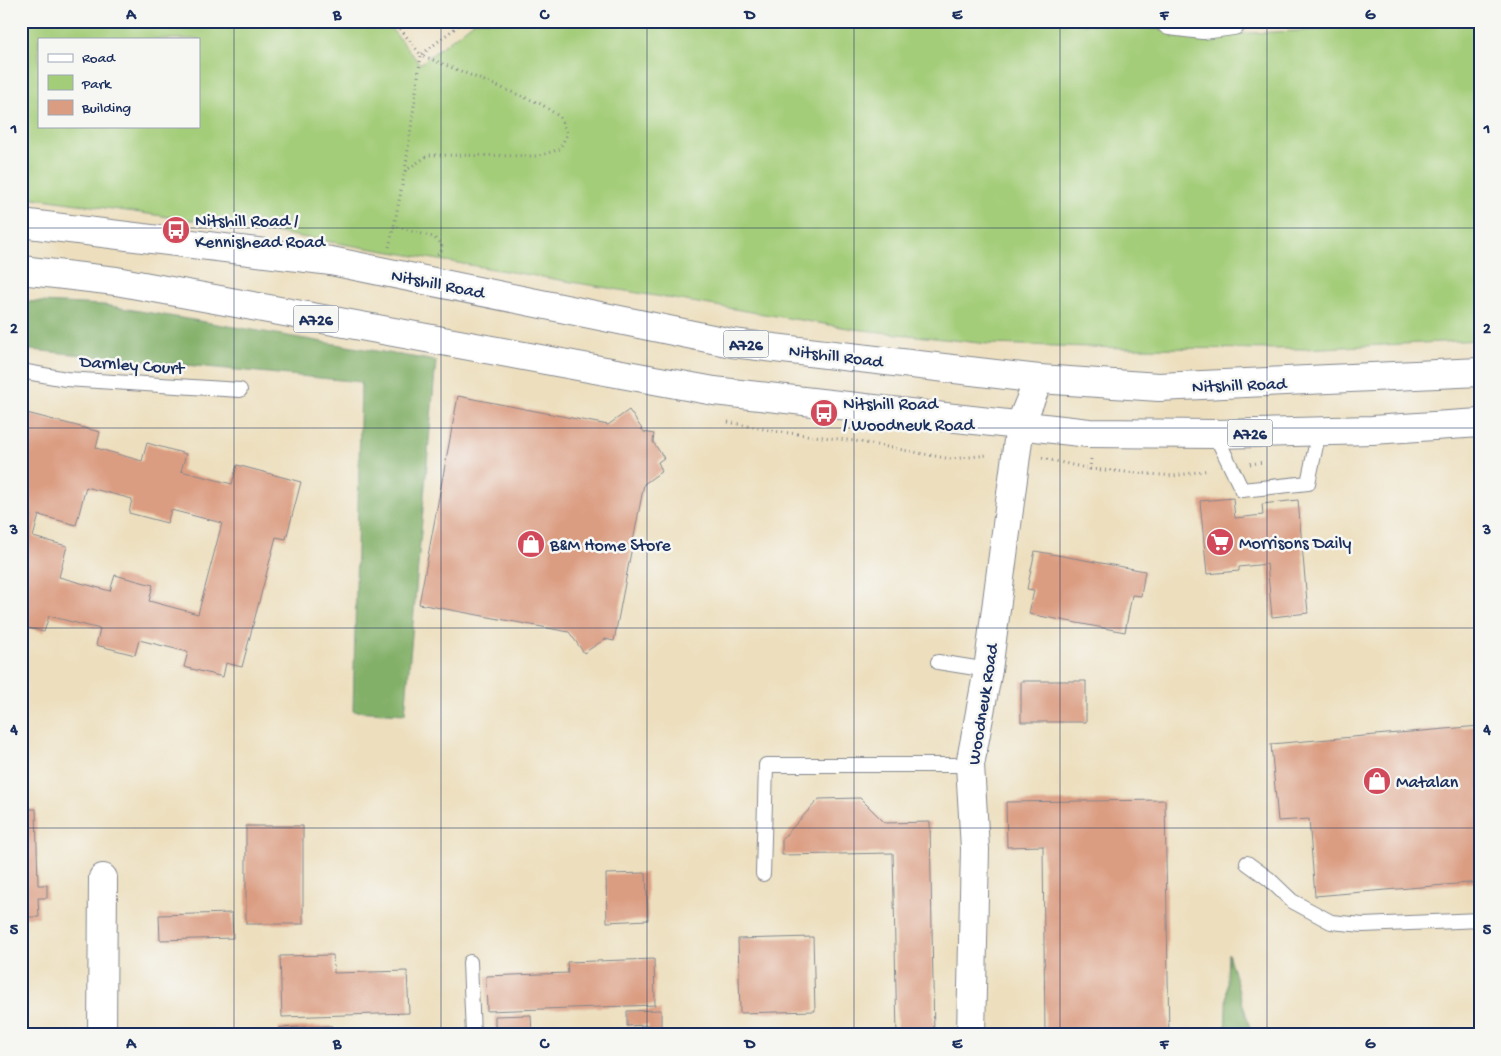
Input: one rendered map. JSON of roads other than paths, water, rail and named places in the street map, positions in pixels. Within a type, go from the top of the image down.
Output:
[{"type":"main road","points":[[1170,21],[1203,25],[1233,21]]},
{"type":"main road","name":"Nitshill Road","points":[[21,223],[331,261],[732,343],[1039,378],[1159,387],[1480,372]]},
{"type":"main road","name":"A726","points":[[21,270],[116,282],[714,391],[1020,425],[1089,432],[1215,434],[1480,423]]},
{"type":"main road","name":"Woodneuk Road","points":[[971,1035],[975,849],[970,765],[988,670],[1020,425],[1039,378]]},
{"type":"main road","points":[[102,1035],[103,878]]},
{"type":"lane","name":"Darnley Court","points":[[21,370],[66,379],[240,390]]},
{"type":"lane","points":[[1215,434],[1242,490],[1308,483],[1319,431]]},
{"type":"lane","points":[[938,662],[988,670]]},
{"type":"lane","points":[[764,874],[766,765],[970,765]]},
{"type":"lane","points":[[1247,863],[1269,879],[1292,902],[1331,922],[1363,925],[1480,920]]},
{"type":"lane","points":[[470,962],[473,1035]]},
{"type":"place","name":"Nitshill Road / Kennishead Road","points":[[176,230]]},
{"type":"place","name":"Nitshill Road / Woodneuk Road","points":[[824,413]]},
{"type":"place","name":"Morrisons Daily","points":[[1220,542]]},
{"type":"place","name":"B&M Home Store","points":[[531,544]]},
{"type":"place","name":"Matalan","points":[[1377,781]]}]
